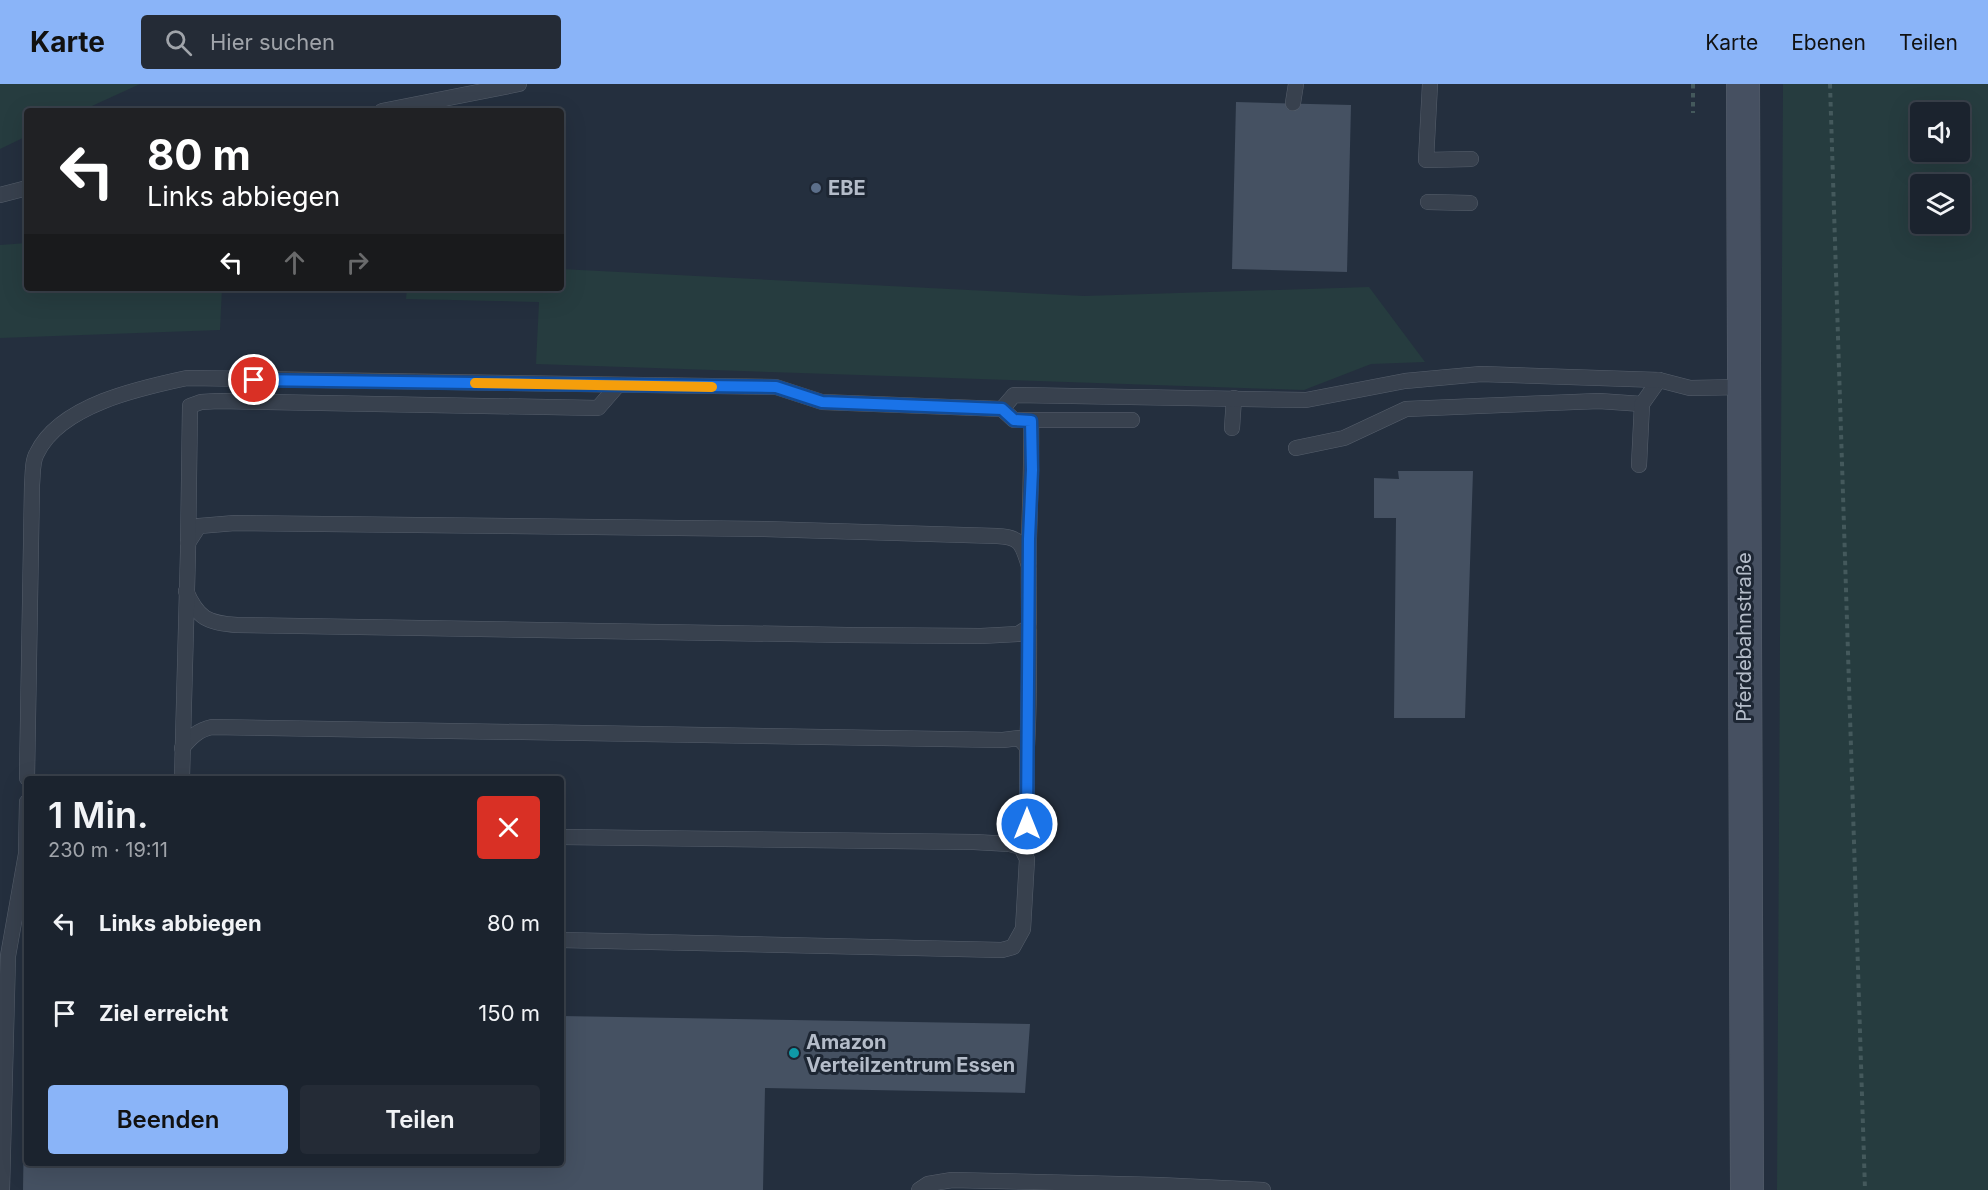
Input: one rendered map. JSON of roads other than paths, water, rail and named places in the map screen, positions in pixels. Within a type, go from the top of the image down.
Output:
[{"type":"street","name":"Pferdebahnstraße","points":[[1743,84],[1747,1190]]},
{"type":"lane","points":[[397,108],[519,84]]},
{"type":"lane","points":[[1293,103],[1296,84]]},
{"type":"lane","points":[[1430,84],[1426,160],[1471,159]]},
{"type":"lane","points":[[0,195],[24,189]]},
{"type":"lane","points":[[1428,202],[1470,203]]},
{"type":"lane","points":[[1002,409],[1014,395],[1306,400],[1405,381],[1481,374],[1659,380],[1690,388],[1743,387]]},
{"type":"lane","points":[[27,776],[32,485],[36,454],[51,433],[83,409],[123,394],[187,378],[776,387],[822,402],[1002,409],[1014,420],[1132,420]]},
{"type":"lane","points":[[1639,465],[1642,404],[1659,380]]},
{"type":"lane","points":[[182,776],[190,406],[201,402],[218,401],[598,408],[618,385]]},
{"type":"lane","points":[[1232,428],[1234,398]]},
{"type":"lane","points":[[1296,448],[1344,438],[1406,409],[1599,401],[1642,404]]},
{"type":"lane","points":[[1010,844],[1019,838],[1027,824],[1031,421]]},
{"type":"lane","points":[[188,543],[199,526],[235,523],[764,530],[997,536],[1012,537],[1023,546],[1029,566]]},
{"type":"lane","points":[[186,591],[193,608],[202,617],[216,623],[237,625],[970,636],[1018,634],[1029,627]]},
{"type":"lane","points":[[182,748],[192,736],[202,729],[212,727],[1003,740],[1019,738],[1027,747]]},
{"type":"lane","points":[[564,837],[1010,844],[1021,847],[1027,859],[1023,929],[1013,947],[1002,950],[564,940]]},
{"type":"lane","points":[[2,1190],[8,956],[24,865]]},
{"type":"lane","points":[[919,1190],[928,1184],[952,1180],[1263,1190]]},
{"type":"place","name":"EBE","points":[[816,188]]},
{"type":"place","name":"Amazon Verteilzentrum Essen","points":[[794,1053]]}]
